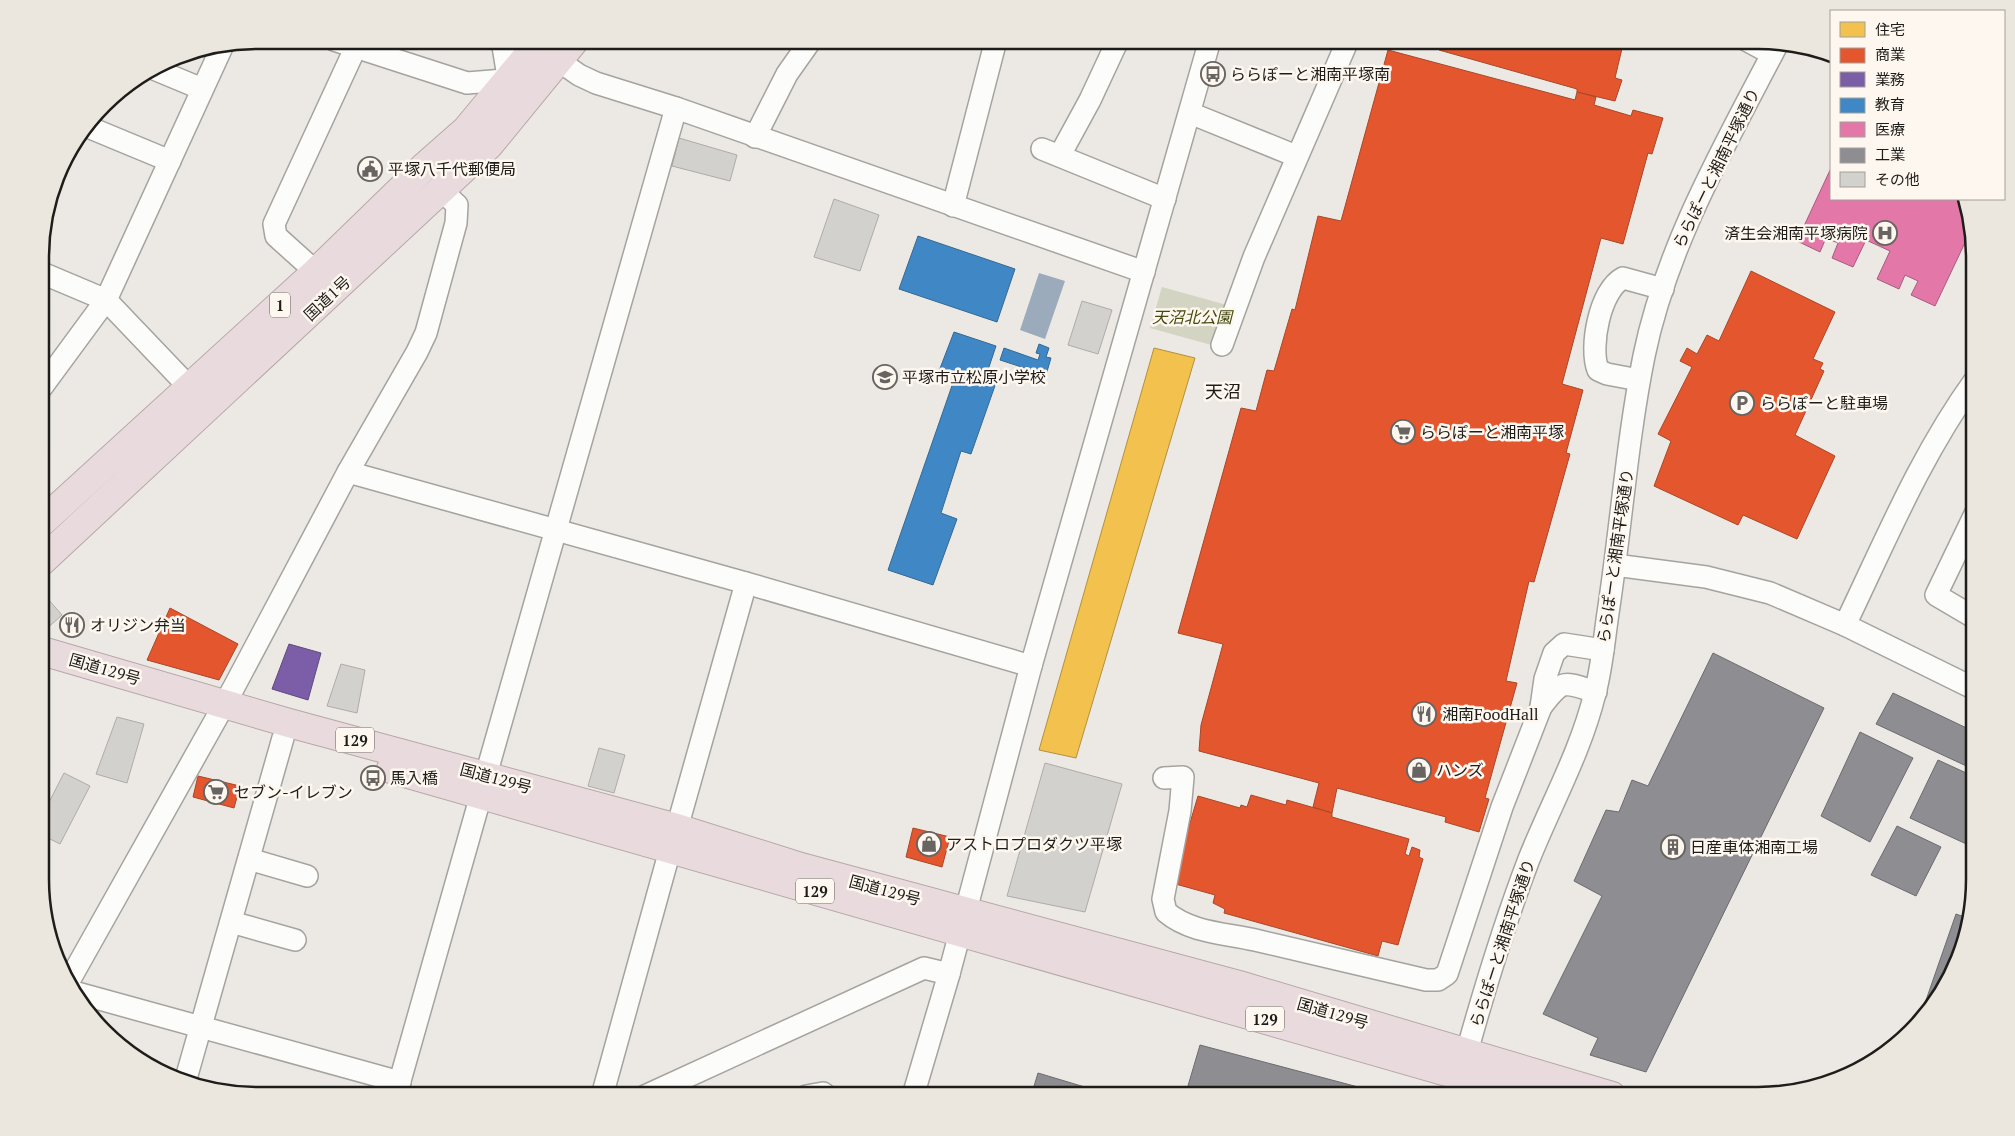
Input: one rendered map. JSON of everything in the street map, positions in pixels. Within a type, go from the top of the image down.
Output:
[{"type":"highway","name":"国道1号","points":[[49,516],[316,272],[503,96],[558,55]]},
{"type":"highway","name":"国道1号","points":[[49,555],[442,191],[503,96],[558,55]]},
{"type":"highway","name":"国道129号","points":[[49,653],[220,711],[963,922],[1238,985],[1463,1064],[1512,1087]]},
{"type":"highway","name":"国道129号","points":[[49,673],[220,711],[284,738],[484,785]]},
{"type":"highway","name":"国道129号","points":[[1463,1064],[1570,1087]]},
{"type":"street","points":[[316,272],[276,236],[274,224],[356,49]]},
{"type":"street","points":[[372,49],[503,96],[501,49]]},
{"type":"street","points":[[755,137],[787,74],[805,49]]},
{"type":"street","points":[[952,206],[994,49]]},
{"type":"street","points":[[1114,49],[1090,100],[1051,152],[1165,199]]},
{"type":"street","points":[[917,1087],[949,974],[1031,666],[1208,49]]},
{"type":"street","points":[[1222,346],[1254,257],[1296,156],[1344,49]]},
{"type":"street","name":"ららぽーと湘南平塚通り","points":[[1463,1064],[1528,861],[1576,752],[1596,692],[1640,380],[1645,352],[1663,289],[1674,254],[1693,211],[1774,49]]},
{"type":"street","points":[[49,377],[106,300],[219,52]]},
{"type":"street","points":[[558,55],[676,108],[1144,272]]},
{"type":"street","points":[[161,72],[202,89]]},
{"type":"street","points":[[399,1087],[676,108]]},
{"type":"street","points":[[1190,113],[1296,156]]},
{"type":"street","points":[[93,129],[170,161]]},
{"type":"street","points":[[72,975],[220,711],[348,472],[426,333],[456,223],[457,205],[442,191]]},
{"type":"street","points":[[49,275],[106,300],[190,388]]},
{"type":"street","points":[[1640,380],[1607,374],[1598,370],[1594,361],[1594,343],[1606,297],[1615,282],[1623,278],[1663,289]]},
{"type":"street","points":[[1845,625],[1919,469],[1966,392]]},
{"type":"street","points":[[348,472],[557,529],[1031,666]]},
{"type":"street","points":[[1966,531],[1936,596],[1966,613]]},
{"type":"street","points":[[1615,565],[1706,577],[1770,593],[1845,625],[1966,682]]},
{"type":"street","points":[[605,1087],[746,583]]},
{"type":"street","points":[[1164,778],[1183,777],[1180,811],[1163,898],[1166,912],[1173,918],[1203,931],[1239,936],[1426,980],[1438,980],[1447,974],[1465,914],[1502,808],[1541,707],[1545,680],[1558,648],[1564,644],[1603,650]]},
{"type":"street","points":[[1541,707],[1558,686],[1566,683],[1596,692]]},
{"type":"street","points":[[187,1075],[284,738]]},
{"type":"street","points":[[249,859],[306,876]]},
{"type":"street","points":[[231,922],[295,940]]},
{"type":"street","points":[[665,1087],[924,968],[949,974]]},
{"type":"street","points":[[84,995],[201,1026],[392,1087]]},
{"type":"green space","name":"天沼北公園","points":[[1162,287],[1227,305],[1215,346],[1150,328]]},
{"type":"water","points":[[1039,273],[1065,281],[1045,339],[1020,330]]},
{"type":"building: 住宅","points":[[1154,348],[1195,358],[1076,758],[1039,750]]},
{"type":"building: 商業","points":[[1622,49],[1615,78],[1622,80],[1615,101],[1577,92],[1577,89],[1439,50]]},
{"type":"building: 商業","name":"ららぽーと湘南平塚","points":[[1388,50],[1575,100],[1577,92],[1596,97],[1594,105],[1631,116],[1633,110],[1663,118],[1652,154],[1648,153],[1623,244],[1601,238],[1562,384],[1583,390],[1566,453],[1570,454],[1534,582],[1529,581],[1506,681],[1517,683],[1485,798],[1489,799],[1479,832],[1445,822],[1446,817],[1337,788],[1332,813],[1313,807],[1319,783],[1199,751],[1201,725],[1223,644],[1178,633],[1241,408],[1256,411],[1267,370],[1274,371],[1292,309],[1295,310],[1318,216],[1341,221]]},
{"type":"building: 商業","name":"ららぽーと駐車場","points":[[1751,271],[1835,312],[1813,359],[1823,363],[1820,369],[1824,371],[1795,435],[1835,456],[1797,539],[1743,515],[1738,525],[1654,486],[1671,441],[1658,434],[1692,367],[1680,361],[1687,348],[1697,354],[1707,335],[1719,341]]},
{"type":"building: 商業","points":[[170,608],[238,644],[219,680],[147,660]]},
{"type":"building: 商業","name":"セブン-イレブン","points":[[198,776],[240,786],[234,808],[193,797]]},
{"type":"building: 商業","points":[[1251,795],[1286,805],[1287,800],[1332,813],[1332,817],[1409,839],[1405,854],[1409,856],[1412,847],[1420,850],[1419,857],[1423,859],[1398,945],[1382,941],[1378,956],[1224,913],[1225,909],[1213,903],[1215,895],[1172,883],[1198,796],[1240,808],[1241,805],[1247,807]]},
{"type":"building: 商業","name":"アストロプロダクツ平塚","points":[[913,828],[950,837],[942,867],[906,857]]},
{"type":"building: 業務","points":[[289,644],[321,653],[308,700],[272,689]]},
{"type":"building: 教育","points":[[918,236],[1015,269],[997,322],[899,289]]},
{"type":"building: 教育","points":[[954,332],[996,346],[986,376],[997,380],[971,454],[961,451],[941,513],[957,519],[933,585],[888,570],[955,377],[939,371]]},
{"type":"building: 教育","points":[[1039,344],[1049,348],[1046,357],[1051,358],[1046,375],[1000,360],[1004,348],[1038,360],[1040,354],[1036,353]]},
{"type":"building: 医療","name":"済生会湘南平塚病院","points":[[1830,170],[1830,200],[1958,200],[1966,241],[1935,306],[1911,295],[1918,281],[1905,275],[1899,289],[1877,279],[1890,251],[1866,240],[1853,267],[1832,258],[1838,243],[1826,238],[1820,252],[1797,241]]},
{"type":"building: 工業","name":"日産車体湘南工場","points":[[1713,653],[1824,708],[1646,1072],[1590,1055],[1598,1038],[1543,1014],[1602,896],[1574,881],[1606,810],[1619,812],[1632,780],[1648,786]]},
{"type":"building: 工業","points":[[1893,693],[1966,728],[1966,766],[1876,724]]},
{"type":"building: 工業","points":[[1860,732],[1913,758],[1870,842],[1821,816]]},
{"type":"building: 工業","points":[[1938,760],[1966,773],[1966,844],[1910,818]]},
{"type":"building: 工業","points":[[1897,826],[1941,847],[1916,896],[1871,875]]},
{"type":"building: 工業","points":[[1956,914],[1963,916],[1955,946],[1945,971],[1925,1003]]},
{"type":"building: 工業","points":[[1200,1045],[1358,1087],[1188,1087]]},
{"type":"building: 工業","points":[[1038,1073],[1085,1087],[1034,1087]]},
{"type":"building: その他","points":[[679,138],[737,155],[730,181],[672,166]]},
{"type":"building: その他","points":[[834,199],[879,215],[860,271],[814,257]]},
{"type":"building: その他","points":[[1082,301],[1112,310],[1098,354],[1068,345]]},
{"type":"building: その他","points":[[49,600],[62,615],[49,627]]},
{"type":"building: その他","points":[[341,664],[365,670],[357,713],[327,706]]},
{"type":"building: その他","points":[[117,717],[144,724],[127,783],[96,774]]},
{"type":"building: その他","points":[[599,748],[625,755],[614,793],[588,786]]},
{"type":"building: その他","points":[[1045,763],[1122,784],[1085,912],[1007,896]]},
{"type":"building: その他","points":[[64,773],[90,786],[60,844],[49,838],[49,802]]},
{"type":"place","name":"ららぽーと湘南平塚南","points":[[1213,74]]},
{"type":"place","name":"平塚八千代郵便局","points":[[370,169]]},
{"type":"place","name":"済生会湘南平塚病院","points":[[1885,233]]},
{"type":"place","name":"平塚市立松原小学校","points":[[885,377]]},
{"type":"place","name":"ららぽーと駐車場","points":[[1742,403]]},
{"type":"place","name":"ららぽーと湘南平塚","points":[[1403,432]]},
{"type":"place","name":"オリジン弁当","points":[[72,625]]},
{"type":"place","name":"湘南FoodHall","points":[[1424,714]]},
{"type":"place","name":"ハンズ","points":[[1419,770]]},
{"type":"place","name":"馬入橋","points":[[373,778]]},
{"type":"place","name":"セブン-イレブン","points":[[216,792]]},
{"type":"place","name":"アストロプロダクツ平塚","points":[[929,844]]},
{"type":"place","name":"日産車体湘南工場","points":[[1673,847]]},
{"type":"district","name":"天沼","points":[[1223,391]]}]
